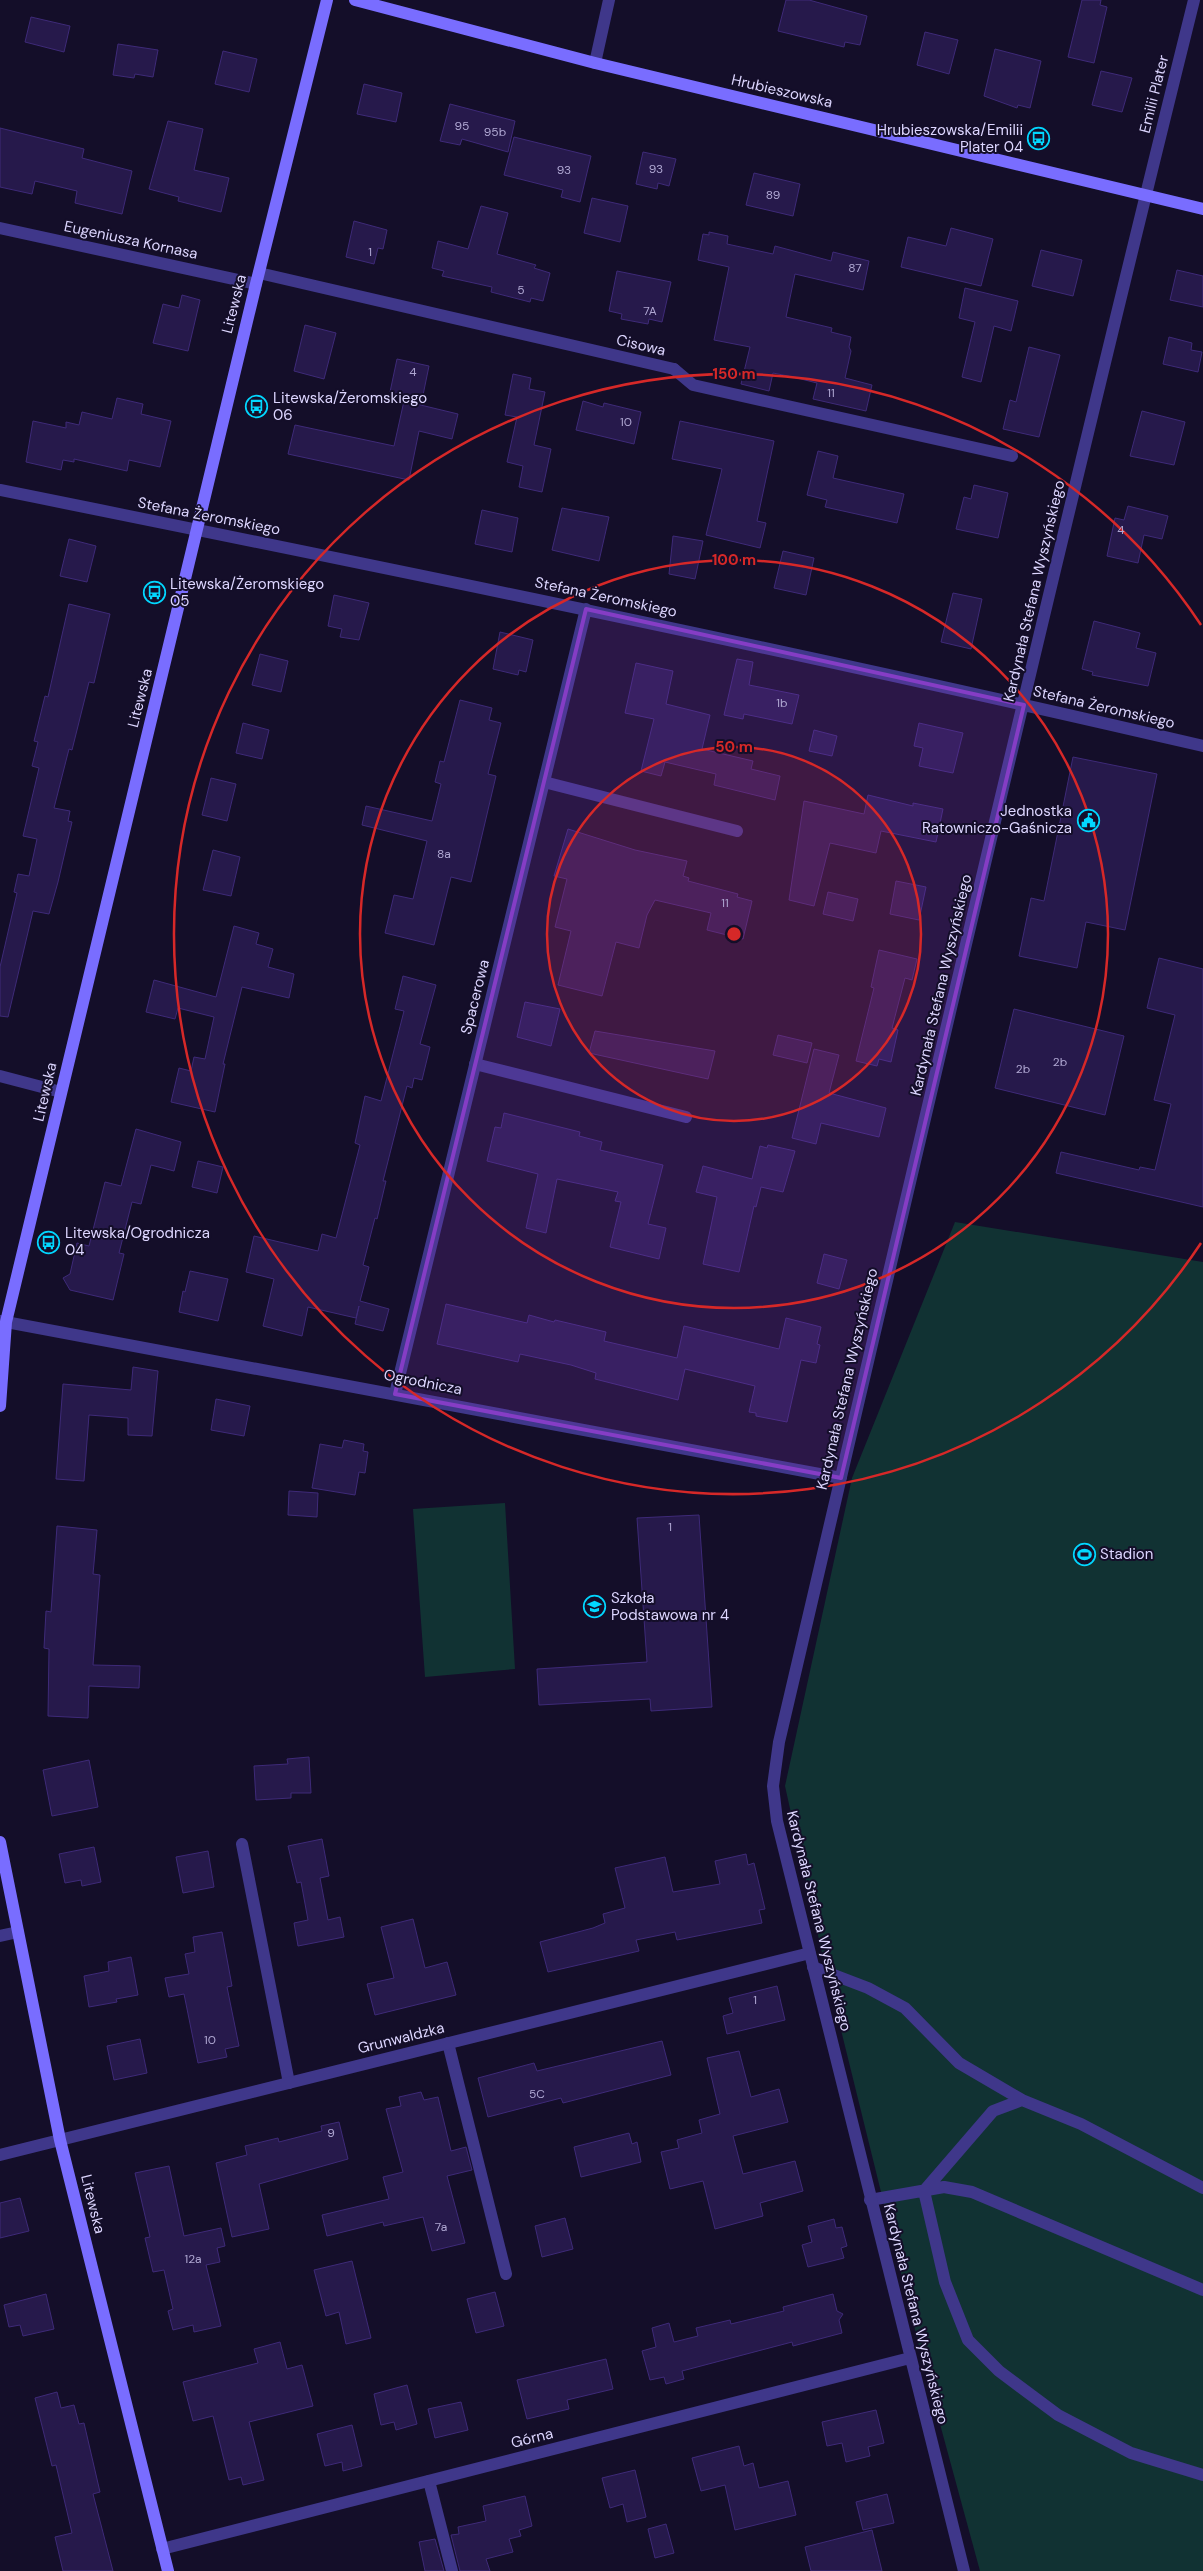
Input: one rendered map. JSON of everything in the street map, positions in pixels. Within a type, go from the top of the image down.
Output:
[{"type":"main road","name":"Litewska","points":[[0,1406],[3,1322],[61,1092],[257,278],[328,0]]},
{"type":"main road","name":"Hrubieszowska","points":[[355,0],[595,62],[1203,208]]},
{"type":"main road","name":"Litewska","points":[[0,1842],[60,2140],[168,2571]]},
{"type":"street","points":[[595,62],[610,0]]},
{"type":"street","name":"Emilii Plater","points":[[1146,195],[1194,0]]},
{"type":"street","name":"Kardynała Stefana Wyszyńskiego","points":[[964,2571],[777,1821],[773,1786],[779,1742],[1146,195]]},
{"type":"street","name":"Eugeniusza Kornasa","points":[[0,228],[257,278]]},
{"type":"street","name":"Cisowa","points":[[257,278],[674,369],[693,385],[1012,456]]},
{"type":"street","name":"Stefana Żeromskiego","points":[[0,490],[586,609],[1203,746]]},
{"type":"street","name":"Spacerowa","points":[[395,1394],[586,609]]},
{"type":"street","points":[[544,782],[737,831]]},
{"type":"street","points":[[475,1064],[686,1117]]},
{"type":"street","points":[[0,1076],[61,1092]]},
{"type":"street","name":"Ogrodnicza","points":[[3,1322],[841,1478]]},
{"type":"street","points":[[242,1844],[289,2083]]},
{"type":"street","points":[[0,1936],[18,1932]]},
{"type":"street","name":"Grunwaldzka","points":[[0,2155],[810,1952]]},
{"type":"street","points":[[813,1968],[868,1988],[906,2008],[959,2063],[1022,2100],[1081,2124],[1203,2188]]},
{"type":"street","points":[[448,2043],[506,2274]]},
{"type":"street","points":[[924,2190],[993,2111],[1022,2100]]},
{"type":"street","points":[[870,2200],[944,2187],[972,2192],[1203,2290]]},
{"type":"street","points":[[924,2190],[944,2282],[968,2340],[999,2371],[1058,2415],[1130,2453],[1203,2475]]},
{"type":"street","name":"Górna","points":[[162,2549],[910,2358]]},
{"type":"street","points":[[430,2481],[452,2571]]},
{"type":"highlighted area","points":[[586,609],[1024,705],[841,1478],[395,1394]]},
{"type":"green space","points":[[955,1222],[1203,1262],[1203,2571],[980,2571],[922,2358],[822,1953],[785,1786],[852,1478]]},
{"type":"green space","points":[[505,1503],[515,1669],[425,1677],[413,1509]]},
{"type":"building","points":[[786,0],[809,0],[867,16],[860,45],[845,42],[844,47],[778,31]]},
{"type":"building","points":[[1082,0],[1101,0],[1100,5],[1107,7],[1094,63],[1068,57]]},
{"type":"building","points":[[31,17],[70,26],[64,52],[25,42]]},
{"type":"building","points":[[925,32],[958,40],[949,74],[917,65]]},
{"type":"building","points":[[118,44],[158,50],[153,77],[135,74],[134,78],[113,75]]},
{"type":"building","points":[[995,49],[1041,61],[1030,108],[1018,105],[1017,108],[984,96]]},
{"type":"building","points":[[223,51],[257,59],[249,92],[215,84]]},
{"type":"building","points":[[1101,71],[1132,78],[1122,112],[1092,105]]},
{"type":"building","points":[[364,84],[402,93],[396,122],[357,114]]},
{"type":"building","points":[[450,104],[515,121],[508,152],[462,139],[460,145],[440,141]]},
{"type":"building","points":[[168,121],[203,129],[194,170],[229,178],[221,212],[178,201],[179,197],[149,189]]},
{"type":"building","points":[[0,128],[84,149],[82,158],[132,171],[122,214],[75,203],[77,191],[35,181],[32,194],[0,187]]},
{"type":"building","points":[[514,137],[591,156],[580,202],[561,197],[563,190],[504,175]]},
{"type":"building","points":[[643,152],[676,159],[669,186],[658,183],[657,189],[636,184]]},
{"type":"building","points":[[754,173],[800,184],[793,216],[746,205]]},
{"type":"building","points":[[592,198],[628,206],[620,242],[584,233]]},
{"type":"building","points":[[481,206],[508,213],[497,254],[536,265],[534,268],[550,273],[543,301],[531,298],[530,302],[491,292],[492,287],[442,276],[444,271],[432,268],[438,241],[468,249]]},
{"type":"building","points":[[354,221],[387,230],[383,249],[378,248],[374,264],[346,257]]},
{"type":"building","points":[[951,228],[993,239],[981,286],[901,267],[908,237],[946,246]]},
{"type":"building","points":[[709,232],[728,236],[727,244],[773,254],[775,246],[831,261],[833,252],[869,261],[863,290],[795,274],[786,317],[832,328],[831,332],[851,337],[849,347],[851,351],[845,378],[872,385],[866,411],[813,399],[817,383],[793,377],[773,373],[769,391],[741,384],[750,347],[714,340],[729,267],[698,260],[703,234],[709,235]]},
{"type":"building","points":[[1041,250],[1082,260],[1073,296],[1032,286]]},
{"type":"building","points":[[1177,270],[1203,276],[1203,307],[1170,300]]},
{"type":"building","points":[[617,271],[671,282],[662,322],[649,319],[648,324],[621,319],[622,314],[609,311]]},
{"type":"building","points":[[965,288],[1018,301],[1011,331],[994,326],[981,382],[962,377],[975,322],[959,318]]},
{"type":"building","points":[[182,295],[200,300],[188,351],[153,343],[163,304],[179,308]]},
{"type":"building","points":[[305,325],[336,333],[324,379],[294,371]]},
{"type":"building","points":[[1169,337],[1192,343],[1191,350],[1202,352],[1198,372],[1163,364]]},
{"type":"building","points":[[1029,347],[1060,355],[1039,437],[1003,429],[1010,400],[1016,402]]},
{"type":"building","points":[[397,359],[429,366],[422,400],[390,392]]},
{"type":"building","points":[[513,374],[531,378],[529,389],[545,392],[534,445],[551,449],[542,492],[519,487],[523,466],[507,462],[517,417],[505,415]]},
{"type":"building","points":[[117,398],[143,404],[141,414],[171,421],[160,467],[129,460],[127,471],[74,459],[74,462],[63,460],[61,470],[26,462],[33,421],[66,428],[66,422],[79,425],[82,412],[112,419]]},
{"type":"building","points":[[404,401],[458,414],[452,439],[419,431],[409,480],[288,454],[295,425],[394,446]]},
{"type":"building","points":[[583,401],[603,407],[604,403],[641,412],[634,444],[576,430]]},
{"type":"building","points":[[1142,411],[1185,422],[1174,465],[1130,456]]},
{"type":"building","points":[[680,421],[774,441],[757,521],[766,523],[760,548],[706,535],[722,469],[672,459]]},
{"type":"building","points":[[818,451],[838,456],[833,478],[904,494],[897,523],[825,507],[827,500],[807,495]]},
{"type":"building","points":[[974,485],[1008,493],[998,538],[956,529],[964,497],[971,499]]},
{"type":"building","points":[[1128,506],[1168,516],[1162,539],[1144,535],[1138,563],[1107,556],[1115,518],[1124,520]]},
{"type":"building","points":[[562,508],[609,517],[599,561],[552,550]]},
{"type":"building","points":[[482,510],[518,518],[512,552],[475,544]]},
{"type":"building","points":[[673,536],[703,541],[695,579],[669,574]]},
{"type":"building","points":[[69,539],[96,546],[87,582],[60,576]]},
{"type":"building","points":[[783,551],[814,558],[806,595],[774,588]]},
{"type":"building","points":[[953,593],[982,599],[971,649],[941,642]]},
{"type":"building","points":[[334,595],[369,603],[359,640],[340,637],[342,629],[328,626]]},
{"type":"building","points":[[69,604],[110,614],[94,683],[89,682],[72,750],[69,749],[54,808],[70,811],[68,821],[72,822],[58,882],[49,914],[33,911],[8,1017],[0,1016],[0,967],[17,893],[14,892],[18,874],[29,876],[37,839],[23,836],[39,768],[32,766],[38,742],[34,741],[45,696],[48,697]]},
{"type":"building","points":[[1094,621],[1140,633],[1136,648],[1156,653],[1148,686],[1092,675],[1093,672],[1082,669]]},
{"type":"building","points":[[500,632],[533,640],[526,672],[519,670],[518,675],[493,669]]},
{"type":"building","points":[[260,654],[288,661],[281,692],[252,685]]},
{"type":"building","points":[[737,659],[753,662],[749,685],[799,695],[792,724],[744,714],[743,719],[724,715]]},
{"type":"building","points":[[636,663],[673,671],[666,704],[710,715],[702,749],[753,761],[751,769],[780,776],[775,800],[714,785],[716,774],[665,762],[661,776],[641,771],[654,719],[625,713]]},
{"type":"building","points":[[460,700],[492,708],[489,720],[501,723],[488,774],[496,776],[471,882],[451,877],[434,945],[385,933],[394,895],[413,899],[427,841],[362,825],[366,806],[432,821],[441,784],[435,782],[440,761],[444,762]]},
{"type":"building","points":[[243,723],[269,730],[262,759],[236,753]]},
{"type":"building","points":[[919,723],[963,733],[953,773],[919,766],[923,748],[914,746]]},
{"type":"building","points":[[814,730],[837,736],[832,756],[809,751]]},
{"type":"building","points":[[1073,757],[1157,774],[1125,930],[1086,922],[1077,968],[1019,956],[1031,898],[1044,901]]},
{"type":"building","points":[[211,778],[236,784],[227,821],[202,815]]},
{"type":"building","points":[[868,795],[913,806],[913,803],[943,809],[936,842],[881,831],[876,853],[830,843],[814,906],[789,900],[804,801],[864,814]]},
{"type":"building","points":[[568,829],[635,850],[687,861],[683,876],[689,878],[688,881],[738,894],[737,897],[752,901],[743,939],[707,930],[711,913],[655,900],[647,915],[639,948],[616,942],[602,996],[558,985],[571,931],[555,927],[567,879],[554,876]]},
{"type":"building","points":[[213,850],[240,857],[231,896],[203,890]]},
{"type":"building","points":[[896,881],[926,887],[919,920],[890,914]]},
{"type":"building","points":[[828,892],[858,899],[853,921],[823,914]]},
{"type":"building","points":[[234,926],[259,933],[256,944],[273,949],[268,967],[294,974],[289,998],[242,987],[223,1064],[225,1064],[215,1112],[171,1102],[179,1068],[191,1071],[194,1057],[205,1059],[214,1017],[178,1008],[175,1019],[146,1012],[154,980],[216,997]]},
{"type":"building","points":[[879,950],[917,959],[912,980],[905,978],[892,1028],[898,1030],[891,1062],[879,1059],[877,1066],[856,1061],[874,988],[871,987]]},
{"type":"building","points":[[1159,958],[1203,969],[1203,1207],[1056,1173],[1061,1152],[1139,1170],[1140,1167],[1155,1170],[1171,1104],[1154,1100],[1175,1015],[1147,1008]]},
{"type":"building","points":[[403,976],[436,985],[420,1044],[430,1047],[422,1080],[414,1078],[412,1088],[407,1086],[383,1181],[386,1181],[377,1219],[375,1218],[363,1265],[369,1267],[360,1301],[389,1309],[383,1331],[355,1324],[359,1306],[356,1318],[308,1307],[302,1336],[263,1326],[274,1279],[246,1272],[254,1236],[318,1251],[322,1234],[336,1238],[360,1145],[355,1143],[365,1096],[381,1101],[404,1011],[395,1009]]},
{"type":"building","points":[[525,1002],[560,1009],[551,1046],[517,1037]]},
{"type":"building","points":[[1014,1009],[1124,1036],[1105,1115],[995,1088]]},
{"type":"building","points":[[595,1031],[715,1051],[708,1079],[589,1053]]},
{"type":"building","points":[[778,1035],[812,1043],[807,1063],[773,1055]]},
{"type":"building","points":[[814,1049],[839,1055],[829,1093],[886,1108],[879,1137],[821,1123],[816,1144],[792,1138]]},
{"type":"building","points":[[504,1113],[580,1132],[579,1136],[602,1142],[600,1150],[663,1165],[648,1224],[666,1228],[659,1259],[610,1247],[621,1202],[615,1201],[618,1192],[557,1179],[546,1233],[526,1228],[538,1174],[487,1161],[495,1127],[501,1128]]},
{"type":"building","points":[[136,1129],[181,1142],[174,1171],[151,1165],[141,1204],[132,1202],[119,1253],[124,1254],[113,1300],[70,1290],[63,1278],[70,1274],[77,1243],[89,1246],[105,1182],[121,1186]]},
{"type":"building","points":[[768,1145],[795,1151],[783,1192],[761,1187],[756,1207],[754,1206],[739,1272],[703,1264],[717,1197],[696,1192],[703,1166],[752,1179],[760,1146],[767,1148]]},
{"type":"building","points":[[198,1161],[223,1167],[217,1193],[192,1187]]},
{"type":"building","points":[[824,1254],[847,1260],[839,1289],[817,1283]]},
{"type":"building","points":[[190,1271],[228,1279],[218,1321],[179,1312],[183,1291],[185,1292]]},
{"type":"building","points":[[446,1304],[527,1323],[529,1315],[554,1322],[555,1320],[606,1332],[604,1341],[677,1358],[684,1326],[779,1349],[786,1318],[821,1327],[817,1344],[820,1345],[816,1363],[801,1360],[787,1422],[756,1416],[756,1413],[749,1412],[755,1386],[685,1369],[678,1400],[595,1379],[596,1373],[571,1365],[520,1354],[518,1362],[437,1344]]},
{"type":"building","points":[[133,1367],[158,1371],[152,1436],[128,1435],[128,1418],[89,1415],[84,1481],[56,1479],[63,1384],[131,1390]]},
{"type":"building","points":[[216,1399],[250,1406],[244,1436],[211,1430]]},
{"type":"building","points":[[344,1440],[364,1444],[363,1451],[368,1452],[365,1473],[359,1472],[355,1495],[312,1488],[320,1444],[342,1448]]},
{"type":"building","points":[[289,1491],[318,1493],[317,1517],[288,1515]]},
{"type":"building","points":[[699,1515],[712,1707],[651,1711],[650,1699],[539,1705],[537,1669],[647,1662],[637,1518]]},
{"type":"building","points":[[57,1526],[97,1530],[93,1574],[100,1575],[93,1665],[140,1666],[139,1688],[89,1686],[88,1718],[48,1716],[49,1649],[44,1648],[46,1611],[51,1612]]},
{"type":"building","points":[[309,1757],[311,1793],[291,1793],[291,1798],[256,1800],[254,1766],[288,1764],[287,1759]]},
{"type":"building","points":[[89,1760],[98,1807],[52,1816],[43,1770]]},
{"type":"building","points":[[322,1839],[329,1876],[320,1878],[328,1920],[340,1917],[344,1937],[298,1946],[294,1923],[308,1920],[301,1882],[297,1883],[288,1846]]},
{"type":"building","points":[[94,1847],[101,1882],[82,1886],[81,1880],[65,1883],[59,1854]]},
{"type":"building","points":[[208,1851],[214,1887],[183,1893],[176,1857]]},
{"type":"building","points":[[746,1854],[748,1865],[754,1863],[765,1909],[759,1910],[762,1923],[677,1940],[675,1932],[636,1940],[639,1951],[548,1972],[540,1942],[593,1928],[605,1923],[603,1914],[625,1908],[615,1868],[665,1857],[673,1892],[720,1884],[715,1861]]},
{"type":"building","points":[[413,1919],[425,1968],[447,1962],[456,1995],[375,2015],[367,1984],[394,1978],[381,1927]]},
{"type":"building","points":[[222,1932],[232,1986],[227,1987],[239,2046],[225,2049],[227,2057],[198,2063],[184,1994],[169,1997],[165,1978],[189,1974],[185,1954],[195,1952],[193,1937]]},
{"type":"building","points":[[131,1957],[138,1995],[116,1999],[117,2002],[89,2007],[84,1976],[109,1971],[108,1962]]},
{"type":"building","points":[[777,1986],[785,2020],[727,2034],[723,2016],[733,2013],[729,1998]]},
{"type":"building","points":[[140,2039],[147,2073],[114,2080],[107,2046]]},
{"type":"building","points":[[662,2041],[671,2075],[563,2103],[561,2098],[488,2117],[478,2078],[534,2063],[537,2071]]},
{"type":"building","points":[[739,2051],[751,2097],[779,2089],[788,2122],[733,2136],[743,2174],[795,2161],[803,2191],[760,2203],[763,2216],[715,2229],[703,2181],[670,2189],[661,2152],[679,2148],[677,2140],[702,2133],[699,2120],[720,2114],[707,2058]]},
{"type":"building","points":[[421,2092],[424,2100],[438,2097],[451,2151],[466,2147],[472,2170],[447,2176],[465,2243],[432,2251],[423,2217],[384,2226],[383,2222],[327,2236],[322,2215],[389,2199],[383,2177],[403,2172],[386,2109],[401,2106],[399,2097]]},
{"type":"building","points":[[339,2122],[348,2159],[259,2184],[269,2229],[232,2237],[216,2163],[247,2155],[245,2146],[278,2138],[279,2142],[322,2131],[321,2126]]},
{"type":"building","points":[[629,2133],[632,2144],[637,2142],[641,2162],[581,2177],[574,2147]]},
{"type":"building","points":[[169,2166],[184,2236],[221,2228],[225,2246],[217,2248],[220,2262],[206,2265],[221,2326],[194,2332],[193,2325],[173,2330],[168,2311],[173,2309],[164,2270],[153,2272],[145,2238],[150,2237],[135,2173]]},
{"type":"building","points":[[20,2198],[29,2231],[0,2238],[0,2203]]},
{"type":"building","points":[[565,2218],[573,2249],[542,2257],[535,2226]]},
{"type":"building","points":[[834,2219],[836,2228],[842,2227],[847,2246],[841,2248],[844,2258],[808,2267],[802,2245],[812,2242],[808,2226]]},
{"type":"building","points":[[352,2261],[371,2338],[346,2344],[339,2312],[326,2316],[314,2270]]},
{"type":"building","points":[[495,2292],[504,2326],[476,2333],[467,2299]]},
{"type":"building","points":[[46,2294],[54,2329],[23,2336],[20,2325],[9,2327],[4,2305]]},
{"type":"building","points":[[833,2294],[837,2311],[843,2314],[839,2320],[842,2333],[793,2346],[792,2342],[682,2371],[684,2379],[666,2384],[664,2377],[650,2380],[642,2351],[656,2347],[652,2328],[669,2323],[674,2342],[698,2336],[696,2328],[730,2320],[731,2324],[784,2311],[783,2307]]},
{"type":"building","points":[[280,2342],[287,2369],[302,2365],[313,2406],[249,2422],[264,2480],[243,2485],[241,2477],[229,2480],[213,2416],[193,2421],[183,2382],[258,2363],[254,2349]]},
{"type":"building","points":[[606,2359],[613,2389],[567,2400],[569,2409],[527,2419],[517,2380]]},
{"type":"building","points":[[407,2385],[417,2424],[396,2430],[394,2422],[381,2425],[374,2394]]},
{"type":"building","points":[[57,2392],[61,2408],[74,2405],[79,2424],[84,2423],[100,2492],[93,2494],[113,2571],[63,2571],[55,2537],[72,2533],[56,2465],[52,2466],[35,2398]]},
{"type":"building","points":[[461,2402],[468,2430],[435,2438],[428,2409]]},
{"type":"building","points":[[876,2410],[884,2443],[868,2447],[870,2456],[846,2462],[842,2443],[827,2446],[822,2422]]},
{"type":"building","points":[[352,2425],[362,2466],[343,2471],[342,2462],[325,2466],[317,2434]]},
{"type":"building","points":[[739,2446],[744,2466],[753,2463],[759,2488],[788,2481],[796,2515],[735,2530],[725,2485],[701,2491],[692,2458]]},
{"type":"building","points":[[635,2470],[646,2517],[627,2522],[623,2504],[610,2508],[602,2478]]},
{"type":"building","points":[[887,2494],[894,2523],[863,2530],[856,2502]]},
{"type":"building","points":[[525,2496],[532,2526],[519,2530],[521,2536],[509,2539],[513,2552],[486,2559],[490,2571],[460,2571],[451,2535],[459,2534],[458,2527],[486,2521],[483,2506]]},
{"type":"building","points":[[666,2524],[674,2553],[655,2558],[648,2529]]},
{"type":"building","points":[[872,2530],[882,2571],[811,2571],[805,2547]]},
{"type":"building","points":[[435,2539],[444,2571],[425,2571],[419,2542]]},
{"type":"place","name":"Hrubieszowska/Emilii Plater 04","points":[[1039,139]]},
{"type":"place","name":"Litewska/Żeromskiego 06","points":[[257,407]]},
{"type":"place","name":"Litewska/Żeromskiego 05","points":[[154,593]]},
{"type":"place","name":"Jednostka Ratowniczo-Gaśnicza","points":[[1088,820]]},
{"type":"place","name":"Litewska/Ogrodnicza 04","points":[[49,1242]]},
{"type":"place","name":"Stadion","points":[[1084,1554]]},
{"type":"place","name":"Szkoła Podstawowa nr 4","points":[[595,1607]]}]
